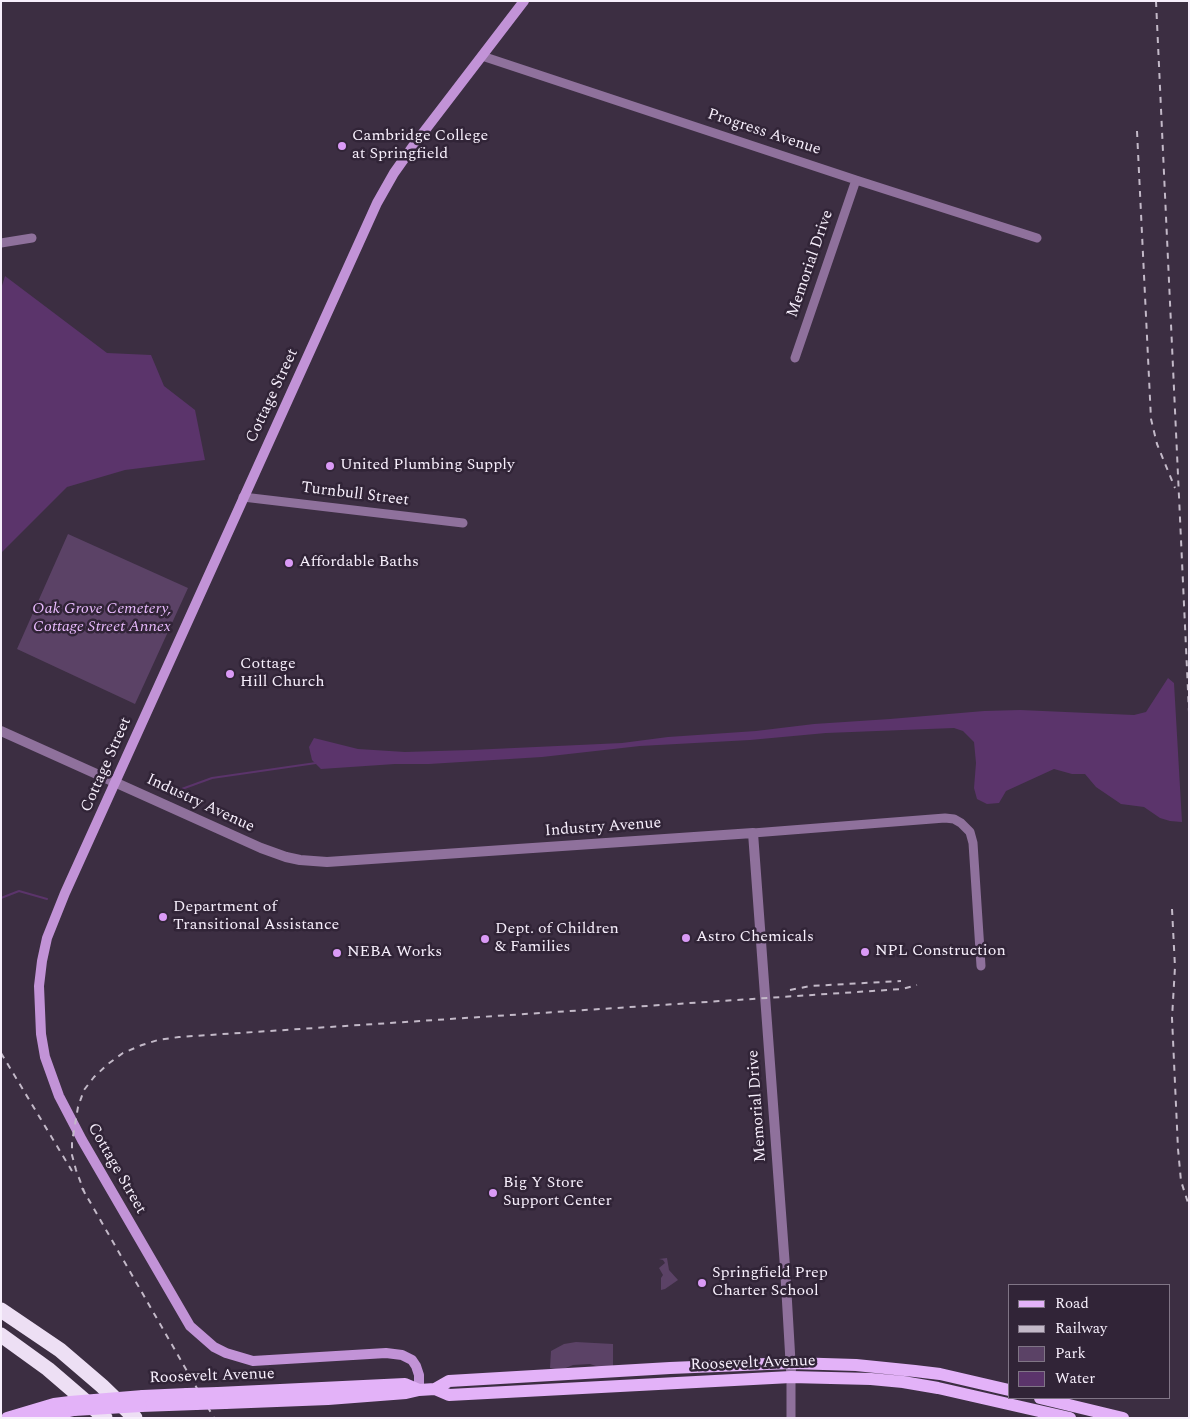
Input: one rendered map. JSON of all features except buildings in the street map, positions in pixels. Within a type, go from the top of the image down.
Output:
[{"type":"highway","points":[[3,1310],[60,1350],[102,1386],[140,1407]]},
{"type":"highway","points":[[1,1335],[61,1380],[105,1418]]},
{"type":"highway","points":[[1,1345],[61,1380]]},
{"type":"main road","name":"Cottage Street","points":[[419,1390],[416,1366],[412,1360],[402,1354],[386,1353],[253,1361],[226,1353],[207,1342],[185,1319],[69,1117],[52,1078],[41,1034],[39,986],[47,938],[59,909],[115,781],[377,203],[416,142],[524,1]]},
{"type":"main road","name":"Roosevelt Avenue","points":[[7,1418],[46,1406],[140,1407],[192,1399],[405,1384],[419,1390],[435,1389],[449,1381],[791,1363],[856,1365],[940,1374],[1008,1390]]},
{"type":"main road","points":[[619,1372],[620,1387]]},
{"type":"main road","points":[[547,1375],[548,1390]]},
{"type":"main road","name":"Roosevelt Avenue","points":[[435,1389],[449,1395],[791,1377],[903,1382],[970,1394],[1070,1418]]},
{"type":"main road","points":[[1044,1399],[1123,1418]]},
{"type":"main road","name":"Roosevelt Avenue","points":[[38,1418],[72,1406]]},
{"type":"street","name":"Progress Avenue","points":[[482,56],[1037,238]]},
{"type":"street","name":"Memorial Drive","points":[[795,358],[856,180]]},
{"type":"street","points":[[1,243],[32,238]]},
{"type":"street","name":"Turnbull Street","points":[[243,497],[463,523]]},
{"type":"street","name":"Industry Avenue","points":[[1,731],[261,848],[286,857],[321,862],[945,818],[954,819],[967,827],[970,832],[981,966]]},
{"type":"street","name":"Memorial Drive","points":[[753,833],[791,1377]]},
{"type":"street","points":[[791,1377],[791,1418]]},
{"type":"green space","name":"Oak Grove Cemetery, Cottage Street Annex","points":[[68,534],[188,588],[135,704],[17,649]]},
{"type":"green space","points":[[667,1258],[669,1270],[678,1280],[661,1290],[661,1278],[663,1275],[659,1268],[665,1263],[659,1259]]},
{"type":"green space","points":[[576,1342],[613,1344],[613,1367],[602,1368],[590,1364],[573,1365],[561,1370],[550,1368],[551,1351],[564,1344]]},
{"type":"water","points":[[5,276],[107,353],[151,355],[164,386],[195,410],[205,460],[125,470],[67,487],[1,553],[1,289]]},
{"type":"water","points":[[1168,678],[1174,683],[1182,822],[1160,818],[1144,807],[1121,804],[1096,787],[1085,774],[1072,774],[1054,769],[1006,791],[999,803],[987,804],[977,799],[974,788],[976,763],[974,742],[963,731],[954,728],[826,733],[750,740],[640,746],[542,757],[321,769],[312,760],[309,747],[314,738],[358,749],[405,752],[622,743],[814,724],[984,711],[1020,710],[1134,715],[1146,712]]},
{"type":"waterway","points":[[179,790],[212,778],[316,763]]},
{"type":"waterway","points":[[1,898],[19,891],[47,899]]},
{"type":"railway","points":[[1156,1],[1189,712]]},
{"type":"railway","points":[[1137,131],[1151,419],[1157,444],[1175,488]]},
{"type":"railway","points":[[1172,909],[1175,967],[1172,1018],[1178,1149],[1181,1181],[1189,1206]]},
{"type":"railway","points":[[790,990],[810,986],[901,981]]},
{"type":"railway","points":[[85,1194],[72,1155],[72,1142],[78,1107],[84,1090],[94,1077],[123,1053],[158,1040],[179,1037],[902,989],[917,985]]},
{"type":"railway","points":[[1,1053],[72,1171]]},
{"type":"railway","points":[[82,1188],[214,1418]]},
{"type":"place","name":"Cambridge College at Springfield","points":[[342,146]]},
{"type":"place","name":"United Plumbing Supply","points":[[330,466]]},
{"type":"place","name":"Affordable Baths","points":[[289,563]]},
{"type":"place","name":"Cottage Hill Church","points":[[230,674]]},
{"type":"place","name":"Department of Transitional Assistance","points":[[163,917]]},
{"type":"place","name":"Astro Chemicals","points":[[686,938]]},
{"type":"place","name":"Dept. of Children & Families","points":[[485,939]]},
{"type":"place","name":"NPL Construction","points":[[865,952]]},
{"type":"place","name":"NEBA Works","points":[[337,953]]},
{"type":"place","name":"Big Y Store Support Center","points":[[493,1193]]},
{"type":"place","name":"Springfield Prep Charter School","points":[[702,1283]]}]
